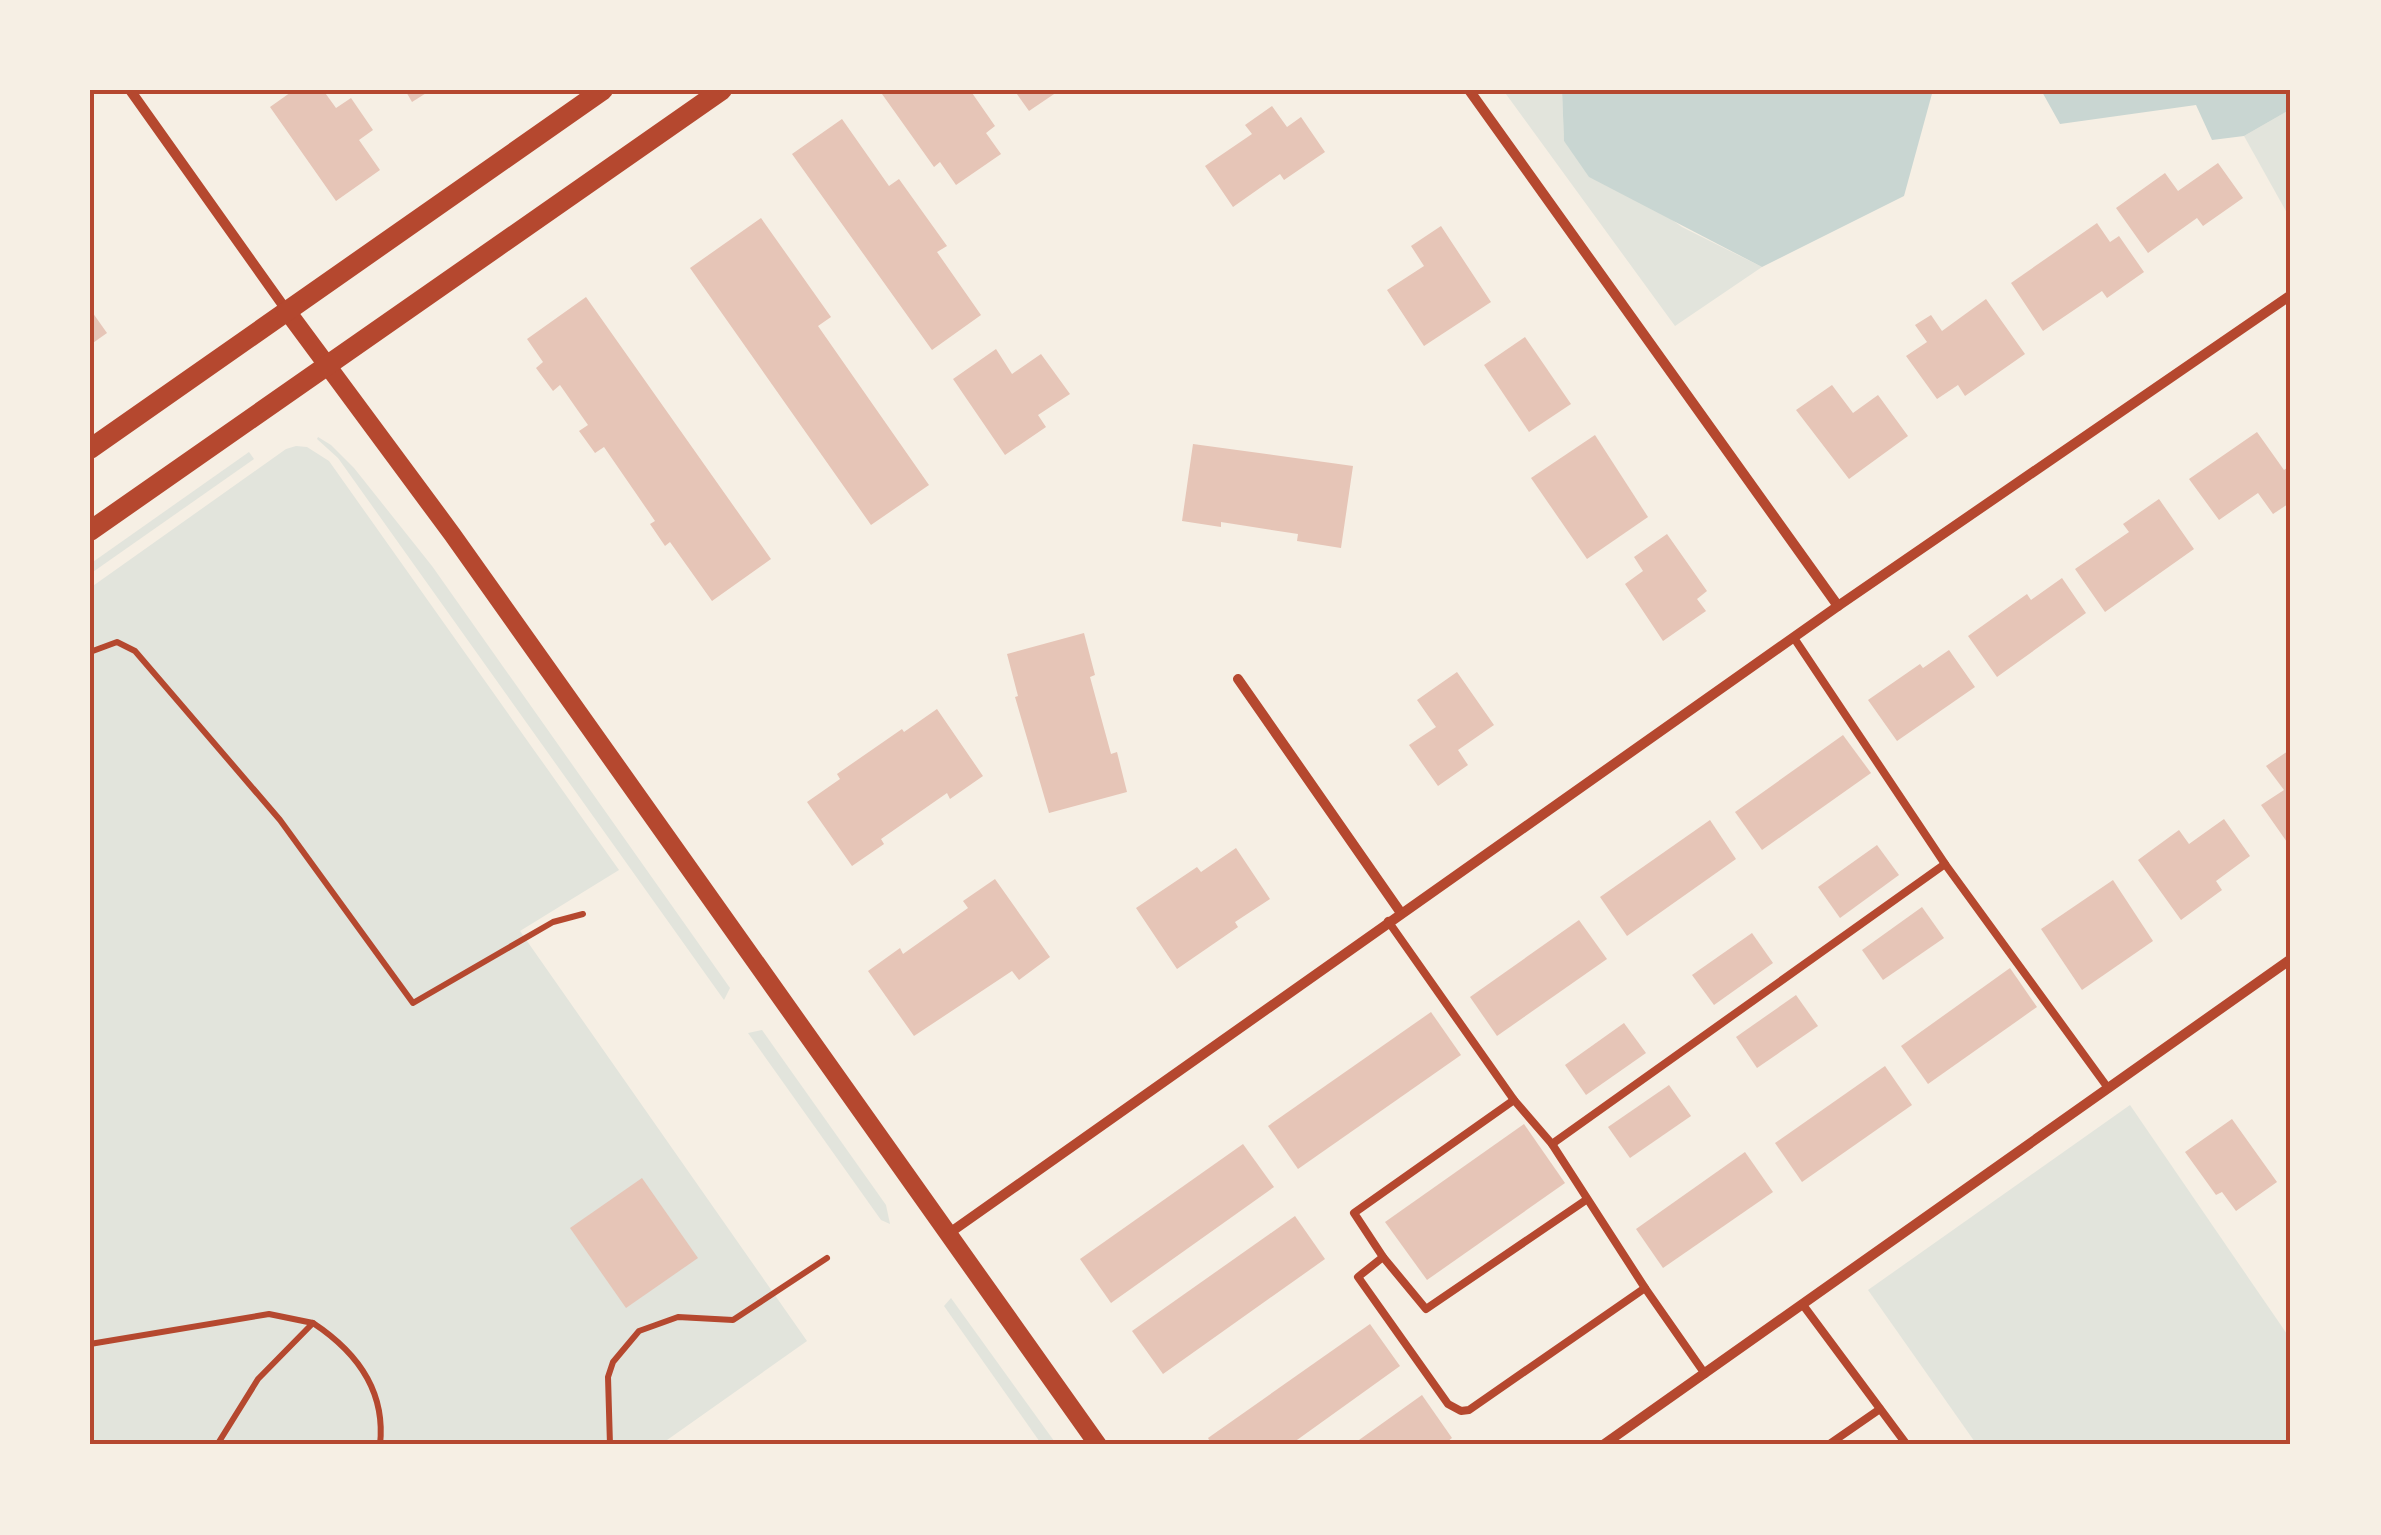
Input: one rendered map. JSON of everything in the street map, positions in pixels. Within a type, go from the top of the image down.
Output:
[{"type":"main road","points":[[90,449],[603,90]]},
{"type":"main road","points":[[90,531],[722,90]]},
{"type":"street","points":[[130,90],[452,534],[1098,1445]]},
{"type":"street","points":[[1469,90],[1838,606]]},
{"type":"street","points":[[948,1234],[1838,606],[2291,295]]},
{"type":"street","points":[[1238,680],[1401,912]]},
{"type":"street","points":[[1603,1445],[2291,960]]},
{"type":"lane","points":[[1794,638],[1946,864],[2108,1088]]},
{"type":"lane","points":[[1552,1144],[1946,864]]},
{"type":"lane","points":[[1388,922],[1514,1100],[1552,1144],[1705,1374]]},
{"type":"lane","points":[[1514,1100],[1354,1213],[1383,1257],[1426,1310],[1586,1200]]},
{"type":"lane","points":[[1383,1257],[1358,1277],[1448,1404],[1461,1411],[1469,1410],[1645,1288]]},
{"type":"lane","points":[[1803,1305],[1907,1445]]},
{"type":"lane","points":[[1828,1445],[1880,1409]]},
{"type":"path","points":[[90,652],[116,642],[135,650],[280,820],[413,1003],[553,922],[582,914]]},
{"type":"path","points":[[610,1445],[608,1377],[613,1362],[639,1331],[678,1317],[733,1320],[826,1258]]},
{"type":"path","points":[[90,1344],[270,1314],[313,1324],[336,1338],[371,1382],[381,1407],[380,1445]]},
{"type":"path","points":[[217,1445],[258,1379],[313,1324]]},
{"type":"shaded area","points":[[1503,90],[1562,90],[1564,141],[1682,227],[1762,267],[1675,326]]},
{"type":"shaded area","points":[[1562,90],[1933,90],[1904,196],[1762,267],[1589,177],[1564,141]]},
{"type":"shaded area","points":[[2041,90],[2291,90],[2291,109],[2244,136],[2212,140],[2196,105],[2060,124]]},
{"type":"shaded area","points":[[2291,109],[2291,220],[2244,136]]},
{"type":"shaded area","points":[[318,437],[354,468],[432,566],[730,988],[724,1000],[338,458]]},
{"type":"shaded area","points":[[307,447],[329,461],[619,870],[520,931],[807,1341],[660,1445],[90,1445],[90,588],[286,449]]},
{"type":"shaded area","points":[[249,452],[254,459],[90,574],[90,564]]},
{"type":"shaded area","points":[[762,1030],[886,1205],[890,1224],[881,1220],[748,1033]]},
{"type":"shaded area","points":[[2130,1105],[2291,1340],[2291,1445],[1977,1445],[1868,1290]]},
{"type":"shaded area","points":[[951,1298],[1057,1445],[1042,1445],[944,1306]]},
{"type":"building","points":[[294,90],[323,90],[336,108],[351,98],[373,130],[359,140],[380,170],[336,201],[270,107]]},
{"type":"building","points":[[405,90],[431,90],[412,102]]},
{"type":"building","points":[[888,90],[970,90],[995,126],[986,133],[1001,154],[956,185],[940,162],[934,167],[882,94]]},
{"type":"building","points":[[1014,90],[1060,90],[1029,111]]},
{"type":"building","points":[[1272,106],[1287,127],[1301,117],[1325,152],[1284,180],[1280,174],[1233,207],[1205,166],[1252,134],[1245,125]]},
{"type":"building","points":[[842,119],[889,186],[899,179],[947,246],[937,252],[981,315],[932,350],[792,154]]},
{"type":"building","points":[[2218,163],[2243,198],[2203,226],[2197,218],[2148,253],[2116,208],[2165,173],[2178,191]]},
{"type":"building","points":[[761,218],[831,317],[818,326],[929,485],[871,525],[690,268]]},
{"type":"building","points":[[2097,223],[2110,242],[2119,236],[2144,272],[2107,298],[2102,291],[2043,331],[2011,283]]},
{"type":"building","points":[[1441,226],[1491,302],[1424,346],[1387,290],[1424,266],[1411,246]]},
{"type":"building","points":[[586,297],[771,559],[712,601],[670,542],[665,546],[650,524],[655,521],[604,447],[595,453],[579,431],[588,425],[560,385],[553,391],[536,368],[543,362],[527,339]]},
{"type":"building","points":[[1986,299],[2025,354],[1965,396],[1958,385],[1937,399],[1906,356],[1927,342],[1915,325],[1931,315],[1942,331]]},
{"type":"building","points":[[90,309],[107,333],[90,345]]},
{"type":"building","points":[[1525,337],[1571,404],[1529,432],[1484,365]]},
{"type":"building","points":[[996,349],[1012,374],[1041,354],[1070,394],[1038,415],[1046,427],[1005,455],[953,379]]},
{"type":"building","points":[[1832,385],[1853,413],[1878,395],[1908,436],[1849,479],[1796,410]]},
{"type":"building","points":[[2257,432],[2291,474],[2291,502],[2273,514],[2258,493],[2219,520],[2189,479]]},
{"type":"building","points":[[1595,435],[1648,517],[1587,559],[1531,478]]},
{"type":"building","points":[[1193,444],[1353,466],[1341,548],[1297,541],[1298,534],[1221,522],[1221,527],[1182,521]]},
{"type":"building","points":[[2159,499],[2194,549],[2105,612],[2075,569],[2129,532],[2123,524]]},
{"type":"building","points":[[1667,534],[1707,591],[1697,599],[1706,611],[1663,641],[1625,584],[1643,571],[1634,557]]},
{"type":"building","points":[[2062,578],[2086,613],[1997,677],[1968,636],[2027,594],[2031,600]]},
{"type":"building","points":[[1084,633],[1095,675],[1090,677],[1111,754],[1117,752],[1127,792],[1049,813],[1015,697],[1018,696],[1007,654]]},
{"type":"building","points":[[1949,650],[1975,687],[1897,741],[1868,700],[1920,664],[1923,668]]},
{"type":"building","points":[[1457,672],[1494,725],[1458,750],[1468,765],[1438,786],[1409,745],[1436,727],[1417,700]]},
{"type":"building","points":[[937,709],[983,776],[950,799],[947,793],[881,839],[884,844],[852,866],[807,802],[840,779],[837,774]]},
{"type":"building","points":[[1843,735],[1871,773],[1762,850],[1735,812]]},
{"type":"building","points":[[2291,749],[2289,845],[2261,805],[2284,790],[2266,766]]},
{"type":"building","points":[[2224,819],[2250,856],[2216,881],[2222,890],[2181,920],[2138,860],[2179,830],[2189,844]]},
{"type":"building","points":[[1710,820],[1736,859],[1627,936],[1600,897]]},
{"type":"building","points":[[1877,845],[1899,875],[1840,918],[1818,887]]},
{"type":"building","points":[[1236,848],[1270,899],[1235,922],[1238,927],[1177,969],[1136,908],[1197,867],[1201,872]]},
{"type":"building","points":[[995,879],[1050,957],[1019,980],[1012,971],[914,1036],[868,971],[900,948],[903,954],[968,908],[963,901]]},
{"type":"building","points":[[2113,880],[2153,941],[2082,990],[2041,929]]},
{"type":"building","points":[[1922,907],[1944,938],[1883,980],[1862,950]]},
{"type":"building","points":[[1579,920],[1607,959],[1497,1036],[1470,997]]},
{"type":"building","points":[[1752,933],[1773,963],[1714,1005],[1692,975]]},
{"type":"building","points":[[2010,968],[2037,1007],[1928,1084],[1901,1046]]},
{"type":"building","points":[[1796,995],[1818,1026],[1757,1068],[1736,1037]]},
{"type":"building","points":[[1431,1012],[1461,1055],[1298,1169],[1268,1126]]},
{"type":"building","points":[[1624,1023],[1646,1053],[1586,1095],[1565,1065]]},
{"type":"building","points":[[1885,1066],[1912,1105],[1802,1182],[1775,1143]]},
{"type":"building","points":[[1669,1085],[1691,1116],[1630,1158],[1608,1127]]},
{"type":"building","points":[[2232,1119],[2277,1182],[2236,1211],[2222,1192],[2216,1195],[2185,1152]]},
{"type":"building","points":[[1524,1124],[1565,1183],[1427,1280],[1385,1222]]},
{"type":"building","points":[[1243,1144],[1274,1187],[1111,1303],[1080,1259]]},
{"type":"building","points":[[1745,1152],[1773,1192],[1663,1268],[1636,1229]]},
{"type":"building","points":[[642,1178],[698,1258],[626,1308],[570,1228]]},
{"type":"building","points":[[1295,1216],[1325,1259],[1163,1374],[1132,1331]]},
{"type":"building","points":[[1370,1324],[1400,1366],[1290,1445],[1212,1445],[1208,1438]]},
{"type":"building","points":[[1422,1395],[1452,1438],[1443,1445],[1352,1445]]}]
